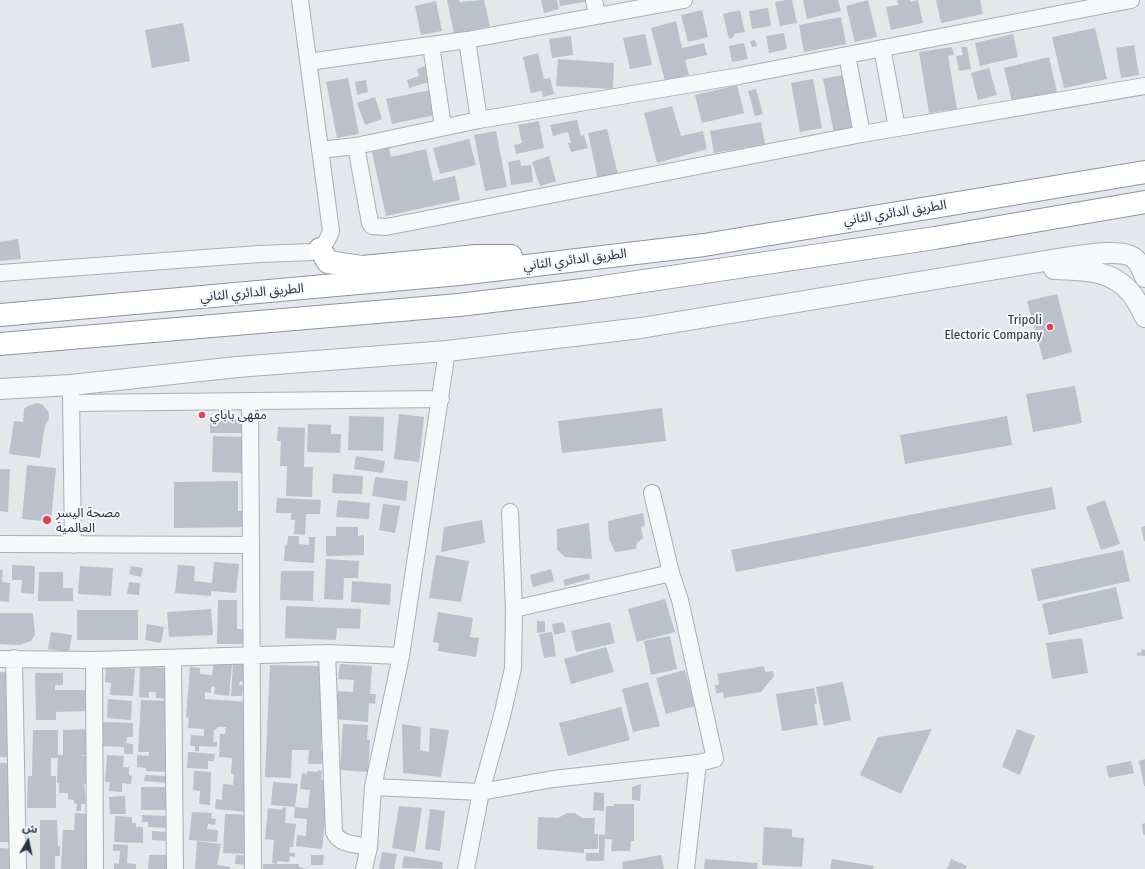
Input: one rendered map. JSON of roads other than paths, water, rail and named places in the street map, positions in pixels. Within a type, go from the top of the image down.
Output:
[{"type":"highway","name":"الطريق الدائري الثاني","points":[[0,315],[459,274],[704,245],[1145,172]]},
{"type":"highway","points":[[0,344],[459,305],[560,293],[706,273],[935,238],[1145,202]]},
{"type":"highway","points":[[320,250],[328,262],[362,267],[477,256],[511,256],[548,264]]},
{"type":"street","points":[[0,273],[259,254],[312,252],[320,250],[328,241],[331,232],[300,0]]},
{"type":"street","points":[[594,0],[597,16]]},
{"type":"street","points":[[308,62],[467,40],[684,0]]},
{"type":"street","points":[[320,150],[356,146],[479,120],[731,77],[1131,0]]},
{"type":"street","points":[[467,40],[479,120]]},
{"type":"street","points":[[431,45],[443,128]]},
{"type":"street","points":[[882,48],[897,128]]},
{"type":"street","points":[[847,55],[862,134]]},
{"type":"street","points":[[356,146],[370,223],[372,226],[378,228],[862,134],[1145,86]]},
{"type":"street","points":[[71,394],[237,367],[447,351],[641,328],[1057,259],[1124,254],[1134,258],[1142,268],[1145,277]]},
{"type":"street","points":[[1016,266],[1104,273],[1121,282],[1132,294],[1145,317]]},
{"type":"street","points":[[364,869],[369,847],[373,787],[400,656],[441,399],[447,351]]},
{"type":"street","points":[[0,389],[71,394],[250,401],[441,399]]},
{"type":"street","points":[[71,394],[73,545]]},
{"type":"street","points":[[250,401],[254,869]]},
{"type":"street","points":[[373,787],[481,792],[553,779],[698,763],[715,759],[680,600],[671,573],[652,493]]},
{"type":"street","points":[[466,869],[481,792],[502,716],[513,668],[514,608],[510,512]]},
{"type":"street","points":[[0,544],[251,545]]},
{"type":"street","points":[[514,608],[671,573]]},
{"type":"street","points":[[18,869],[7,658],[94,660],[328,653],[400,656]]},
{"type":"street","points":[[328,653],[334,832],[336,839],[342,842],[369,847]]},
{"type":"street","points":[[173,658],[175,869]]},
{"type":"street","points":[[94,660],[95,869]]},
{"type":"street","points":[[686,869],[698,763]]},
{"type":"place","name":"Tripoli Electoric Company","points":[[1050,327]]},
{"type":"place","name":"مقهى باباي","points":[[202,415]]},
{"type":"place","name":"مصحة اليسر العالمية","points":[[47,520]]}]
